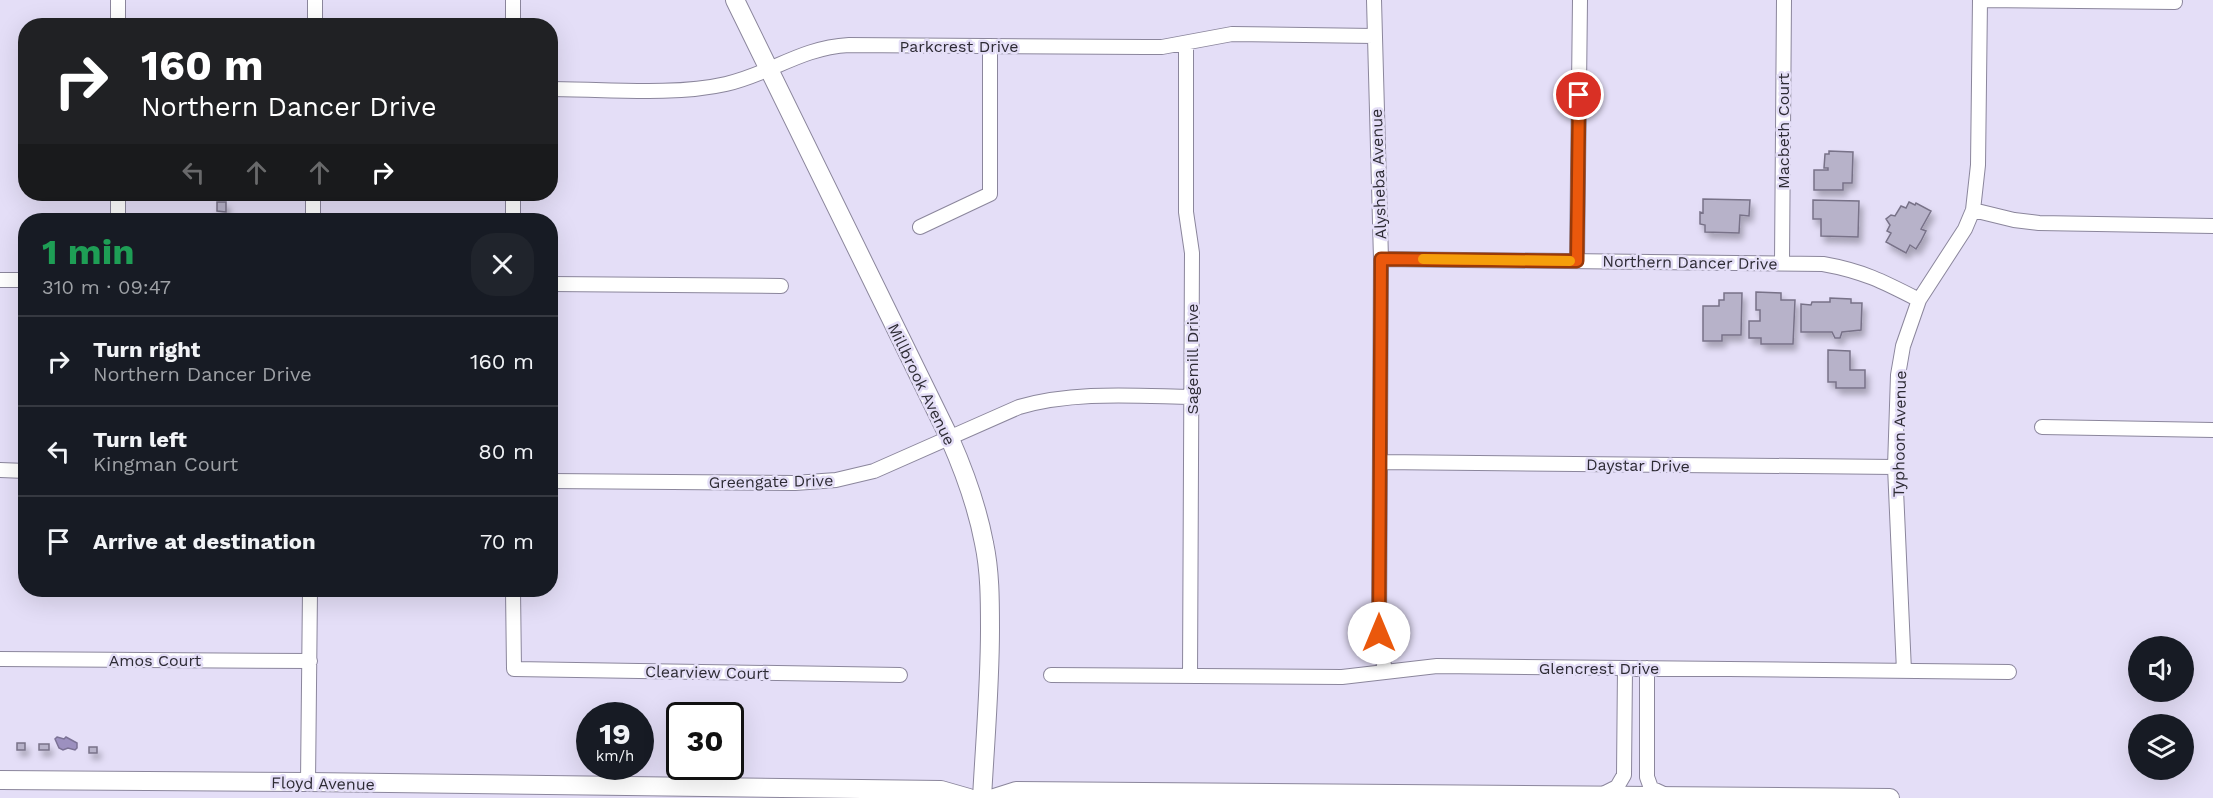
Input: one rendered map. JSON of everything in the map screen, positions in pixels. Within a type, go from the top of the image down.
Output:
[{"type":"street","points":[[118,0],[118,18]]},
{"type":"street","points":[[315,0],[315,18]]},
{"type":"street","points":[[513,0],[513,18]]},
{"type":"street","name":"Millbrook Avenue","points":[[735,0],[950,439],[976,507],[985,544],[990,589],[990,669],[982,798]]},
{"type":"street","name":"Alysheba Avenue","points":[[1374,0],[1381,259],[1379,633],[1385,672]]},
{"type":"street","points":[[1577,261],[1580,0]]},
{"type":"street","name":"Macbeth Court","points":[[1782,262],[1784,0]]},
{"type":"street","points":[[1980,0],[2175,2]]},
{"type":"street","name":"Typhoon Avenue","points":[[1904,671],[1896,467],[1898,375],[1903,346],[1919,300],[1965,229],[1973,210],[1978,165],[1980,0]]},
{"type":"street","name":"Parkcrest Drive","points":[[558,89],[681,90],[706,88],[747,79],[802,54],[833,46],[1145,47],[1186,43],[1232,34],[1374,36]]},
{"type":"street","name":"Sagemill Drive","points":[[1186,43],[1186,212],[1192,253],[1190,676]]},
{"type":"street","points":[[920,227],[990,194],[990,46]]},
{"type":"street","points":[[1973,210],[2014,220],[2039,223],[2213,226]]},
{"type":"street","name":"Northern Dancer Drive","points":[[1381,259],[1823,264],[1852,269],[1876,277],[1919,300]]},
{"type":"street","points":[[0,280],[18,280]]},
{"type":"street","points":[[558,284],[781,286]]},
{"type":"street","name":"Greengate Drive","points":[[558,482],[816,483],[874,471],[1019,407],[1044,400],[1072,396],[1192,397]]},
{"type":"street","points":[[2042,427],[2213,430]]},
{"type":"street","name":"Daystar Drive","points":[[1380,462],[1896,467]]},
{"type":"street","points":[[0,470],[18,471]]},
{"type":"street","points":[[308,782],[310,597]]},
{"type":"street","name":"Clearview Court","points":[[513,597],[514,669],[900,675]]},
{"type":"street","name":"Amos Court","points":[[0,659],[310,661]]},
{"type":"street","name":"Glencrest Drive","points":[[1052,675],[1342,677],[1437,666],[2009,672]]},
{"type":"street","points":[[1599,796],[1617,787],[1624,775],[1625,668]]},
{"type":"street","points":[[1647,668],[1647,777],[1651,788],[1668,796]]},
{"type":"street","name":"Floyd Avenue","points":[[0,780],[941,790],[969,798]]},
{"type":"street","points":[[994,798],[1016,790],[1890,798]]},
{"type":"shaded area","points":[[57,737],[64,739],[66,737],[77,743],[77,748],[63,750],[59,748],[55,739]]},
{"type":"building","points":[[1829,151],[1853,152],[1852,183],[1843,183],[1843,190],[1814,190],[1814,170],[1828,170],[1824,168],[1825,154],[1829,154]]},
{"type":"building","points":[[1703,199],[1750,200],[1749,216],[1740,215],[1739,233],[1705,232],[1705,225],[1700,224]]},
{"type":"building","points":[[1813,200],[1859,201],[1858,237],[1821,236],[1821,219],[1813,219]]},
{"type":"building","points":[[217,202],[226,202],[226,212],[217,211]]},
{"type":"building","points":[[1909,202],[1931,211],[1921,229],[1926,231],[1921,241],[1916,249],[1910,245],[1906,253],[1886,242],[1891,233],[1887,231],[1890,225],[1886,219],[1891,215],[1895,216],[1901,206],[1906,208]]},
{"type":"building","points":[[1756,292],[1781,293],[1781,300],[1795,300],[1793,344],[1761,344],[1761,338],[1749,338],[1749,321],[1760,321],[1760,310],[1756,310]]},
{"type":"building","points":[[1724,293],[1742,293],[1741,335],[1722,335],[1722,341],[1703,341],[1703,306],[1719,306],[1719,300],[1724,300]]},
{"type":"building","points":[[1830,298],[1851,299],[1851,303],[1862,303],[1861,330],[1842,332],[1840,338],[1835,338],[1832,332],[1801,332],[1801,304],[1830,302]]},
{"type":"building","points":[[1828,350],[1850,351],[1850,370],[1865,370],[1865,388],[1836,388],[1836,382],[1828,382]]},
{"type":"building","points":[[17,743],[25,743],[25,750],[17,750]]},
{"type":"building","points":[[39,744],[49,744],[49,750],[39,750]]},
{"type":"building","points":[[89,747],[97,747],[97,753],[89,753]]},
{"type":"slow traffic","points":[[1423,259],[1570,261]]},
{"type":"route","points":[[1379,633],[1381,259],[1577,261],[1579,95]]}]
